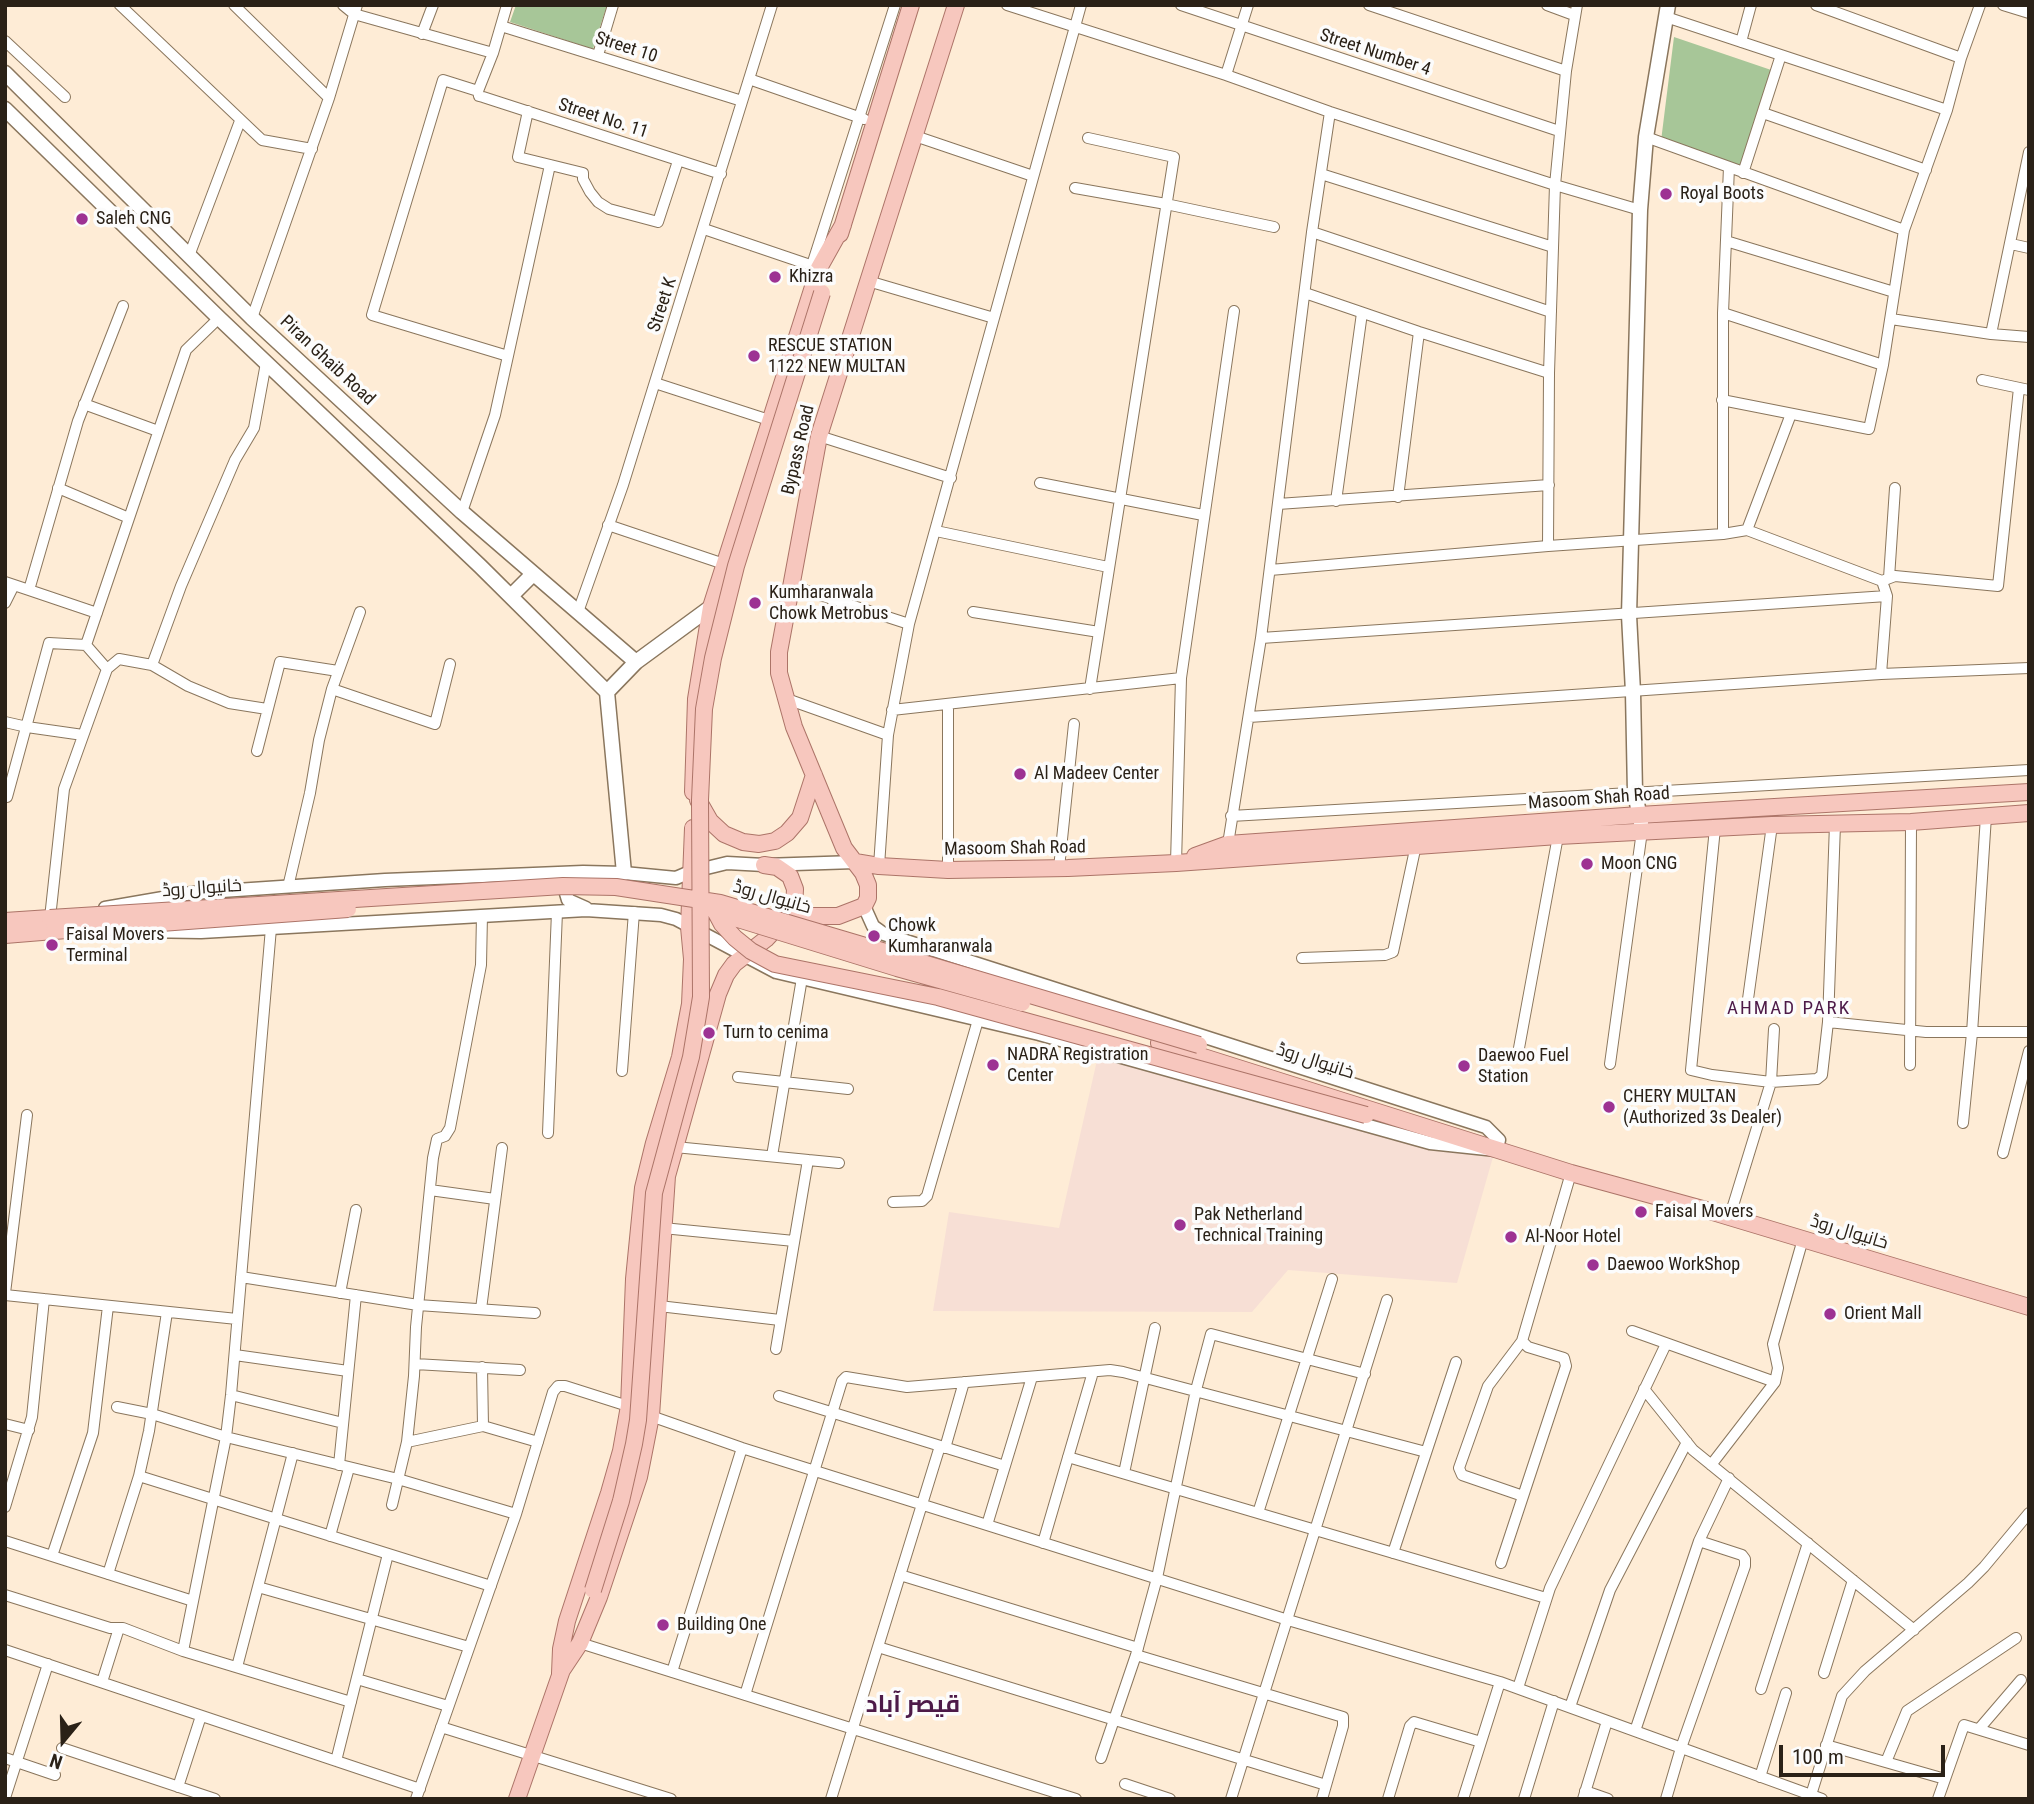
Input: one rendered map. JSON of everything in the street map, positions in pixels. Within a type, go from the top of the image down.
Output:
[{"type":"main road","points":[[517,1799],[560,1673],[593,1590],[621,1501],[634,1444],[654,1193],[697,1026],[702,967],[700,854],[704,709],[713,658],[740,554],[843,225],[867,120],[911,5]]},
{"type":"main road","name":"Bypass Road","points":[[864,906],[868,898],[868,885],[863,873],[844,848],[784,698],[779,673],[779,653],[818,436],[956,5]]},
{"type":"main road","points":[[1641,823],[1635,793],[1629,615],[1640,209],[1646,137],[1667,11]]},
{"type":"main road","name":"Piran Ghaib Road","points":[[5,73],[277,342],[463,512],[636,662]]},
{"type":"main road","points":[[5,109],[219,318],[511,596],[607,692],[624,873]]},
{"type":"main road","points":[[80,181],[97,163]]},
{"type":"main road","points":[[560,1673],[561,1649],[567,1621],[621,1451],[629,1406],[634,1279],[640,1213],[654,1143],[686,1032],[692,971],[689,927],[696,699],[711,607],[815,266],[843,225]]},
{"type":"main road","points":[[264,360],[277,342]]},
{"type":"main road","points":[[379,469],[397,452]]},
{"type":"main road","points":[[511,596],[533,574]]},
{"type":"main road","points":[[607,692],[636,662],[711,607]]},
{"type":"main road","points":[[693,791],[715,827],[743,842],[759,844],[775,841],[787,833],[800,818],[814,775]]},
{"type":"main road","name":"Masoom Shah Road","points":[[1176,863],[1228,844],[1641,823],[2029,792]]},
{"type":"main road","name":"Masoom Shah Road","points":[[855,862],[948,870],[1059,869],[1558,836],[1641,823],[1715,828],[1911,822],[2029,813]]},
{"type":"main road","points":[[700,854],[712,905],[722,925],[751,951],[775,964],[938,997],[1366,1115],[1445,1134]]},
{"type":"main road","points":[[560,1673],[580,1643],[600,1597],[634,1496],[651,1416],[667,1176],[718,995],[726,975],[794,909],[793,881],[777,867],[764,865]]},
{"type":"main road","name":"خانیوال روڈ","points":[[5,935],[52,924],[563,886],[616,887],[720,903],[1199,1045],[1497,1145],[1570,1173],[2029,1307]]},
{"type":"main road","name":"خانیوال روڈ","points":[[5,921],[52,924],[543,895],[638,898],[724,915],[1159,1043],[1445,1134],[1497,1145],[1732,1209],[2029,1297]]},
{"type":"main road","points":[[789,916],[838,916],[864,906]]},
{"type":"street","points":[[120,5],[261,139],[312,149]]},
{"type":"street","points":[[234,5],[329,98]]},
{"type":"street","points":[[343,5],[422,34],[493,53]]},
{"type":"street","points":[[422,34],[433,5]]},
{"type":"street","points":[[478,91],[507,5]]},
{"type":"street","points":[[598,55],[613,5]]},
{"type":"street","name":"Street K","points":[[578,612],[655,383],[772,5]]},
{"type":"street","points":[[704,229],[815,266],[867,120],[895,5]]},
{"type":"street","points":[[1007,5],[1555,185],[1640,209]]},
{"type":"street","points":[[879,866],[888,735],[909,624],[1081,5]]},
{"type":"street","name":"Street Number 4","points":[[1181,5],[1559,131]]},
{"type":"street","points":[[1226,75],[1248,5]]},
{"type":"street","points":[[1369,5],[1566,71]]},
{"type":"street","points":[[1547,5],[1576,10],[1566,71],[1555,185],[1549,373],[1548,546]]},
{"type":"street","points":[[1741,42],[1751,5]]},
{"type":"street","points":[[1816,5],[1961,58]]},
{"type":"street","points":[[1722,400],[1869,429],[1883,365],[1904,230],[1947,110],[1961,58],[1980,5]]},
{"type":"street","points":[[2003,5],[2029,13]]},
{"type":"street","points":[[252,318],[312,149],[356,10]]},
{"type":"street","points":[[1667,11],[1741,42],[1947,110]]},
{"type":"street","name":"Street 10","points":[[501,26],[742,102]]},
{"type":"street","points":[[5,41],[65,97]]},
{"type":"street","points":[[1743,173],[1781,55]]},
{"type":"street","points":[[749,79],[867,120]]},
{"type":"street","name":"Street No. 11","points":[[508,356],[372,316],[443,80],[478,91],[479,96],[721,174]]},
{"type":"street","points":[[528,111],[518,156],[583,173],[590,192],[598,202],[609,209],[658,222],[678,161]]},
{"type":"street","points":[[1228,844],[1250,717],[1312,232],[1330,112]]},
{"type":"street","points":[[1763,113],[1926,170]]},
{"type":"street","points":[[189,256],[240,121]]},
{"type":"street","points":[[915,136],[1033,176]]},
{"type":"street","points":[[1646,137],[1904,230]]},
{"type":"street","points":[[1088,138],[1174,157],[1090,689]]},
{"type":"street","points":[[1992,334],[2029,152]]},
{"type":"street","points":[[463,512],[495,415],[550,165]]},
{"type":"street","points":[[1723,534],[1723,313],[1729,167]]},
{"type":"street","points":[[1321,174],[1553,247]]},
{"type":"street","points":[[1074,188],[1274,227]]},
{"type":"street","points":[[1312,232],[1551,312]]},
{"type":"street","points":[[1726,241],[1894,292]]},
{"type":"street","points":[[2011,244],[2029,248]]},
{"type":"street","points":[[868,281],[994,318]]},
{"type":"street","points":[[1305,293],[1549,373]]},
{"type":"street","points":[[29,590],[85,404],[123,306]]},
{"type":"street","points":[[1176,863],[1181,678],[1234,311]]},
{"type":"street","points":[[1336,501],[1362,313]]},
{"type":"street","points":[[1723,313],[1883,365]]},
{"type":"street","points":[[86,645],[186,350],[219,318]]},
{"type":"street","points":[[1891,319],[2029,337]]},
{"type":"street","points":[[1398,497],[1419,332]]},
{"type":"street","points":[[152,665],[181,586],[229,473],[254,428],[264,360]]},
{"type":"street","points":[[1270,569],[1747,530],[1886,579],[1895,576],[1998,586],[2024,389],[1982,380]]},
{"type":"street","points":[[655,383],[769,420]]},
{"type":"street","points":[[85,404],[158,430]]},
{"type":"street","points":[[1747,530],[1791,414]]},
{"type":"street","points":[[818,436],[951,478]]},
{"type":"street","points":[[1040,484],[1203,515]]},
{"type":"street","points":[[1278,504],[1549,485]]},
{"type":"street","points":[[58,488],[129,518]]},
{"type":"street","points":[[1881,674],[1886,579],[1895,488]]},
{"type":"street","points":[[608,525],[724,564]]},
{"type":"street","points":[[936,531],[1108,567]]},
{"type":"street","points":[[5,603],[10,583],[97,613]]},
{"type":"street","points":[[792,586],[909,624]]},
{"type":"street","points":[[1261,638],[1886,596]]},
{"type":"street","points":[[288,887],[332,689],[360,612]]},
{"type":"street","points":[[973,612],[1099,632]]},
{"type":"street","points":[[7,797],[48,643],[86,645],[107,669]]},
{"type":"street","points":[[267,709],[229,703],[188,686],[152,665],[119,659],[107,669],[64,789],[52,924],[192,894],[385,880],[593,872],[676,878],[727,863],[764,865],[855,862]]},
{"type":"street","points":[[257,751],[279,662],[338,671]]},
{"type":"street","points":[[332,689],[435,724],[450,664]]},
{"type":"street","points":[[1250,717],[1881,674],[2029,668]]},
{"type":"street","points":[[892,710],[1181,678]]},
{"type":"street","points":[[784,698],[888,735]]},
{"type":"street","points":[[948,705],[948,870]]},
{"type":"street","points":[[5,722],[83,735]]},
{"type":"street","points":[[1059,869],[1074,724]]},
{"type":"street","points":[[1231,816],[2029,770]]},
{"type":"street","points":[[1963,1123],[1972,1033],[1986,816]]},
{"type":"street","points":[[1910,1065],[1911,822]]},
{"type":"street","points":[[1610,1064],[1641,823]]},
{"type":"street","points":[[1715,828],[1691,1070],[1771,1082],[1821,1078],[1828,1022],[1835,824]]},
{"type":"street","points":[[1748,999],[1772,825]]},
{"type":"street","points":[[1519,1048],[1558,836]]},
{"type":"street","points":[[1302,958],[1385,955],[1392,952],[1416,845]]},
{"type":"street","points":[[591,910],[568,900],[565,890],[569,881],[576,876],[593,872]]},
{"type":"street","points":[[864,906],[873,926],[884,934],[1486,1127],[1497,1145]]},
{"type":"street","name":"خانیوال روڈ","points":[[52,924],[201,932],[591,910],[668,917],[776,972],[1066,1041],[1430,1143],[1497,1145]]},
{"type":"street","points":[[548,1133],[557,912]]},
{"type":"street","points":[[622,1071],[634,912]]},
{"type":"street","points":[[392,1506],[407,1442],[418,1305],[437,1139],[445,1136],[450,1128],[481,965],[482,915]]},
{"type":"street","points":[[183,1651],[226,1437],[271,928]]},
{"type":"street","points":[[772,1156],[803,978]]},
{"type":"street","points":[[893,1202],[922,1200],[927,1196],[978,1020]]},
{"type":"street","points":[[1828,1022],[1910,1030],[2029,1032]]},
{"type":"street","points":[[1732,1209],[1771,1082],[1774,1029]]},
{"type":"street","points":[[2003,1153],[2029,1051]]},
{"type":"street","points":[[738,1077],[848,1089]]},
{"type":"street","points":[[27,1115],[8,1245],[5,1294],[237,1319]]},
{"type":"street","points":[[481,1309],[502,1147]]},
{"type":"street","points":[[675,1147],[839,1163]]},
{"type":"street","points":[[776,1349],[808,1160]]},
{"type":"street","points":[[1523,1496],[1462,1475],[1460,1468],[1488,1385],[1522,1341],[1570,1173]]},
{"type":"street","points":[[430,1190],[495,1199]]},
{"type":"street","points":[[340,1293],[356,1210]]},
{"type":"street","points":[[663,1228],[794,1241]]},
{"type":"street","points":[[1712,1465],[1775,1381],[1777,1368],[1773,1344],[1803,1239]]},
{"type":"street","points":[[241,1277],[418,1305],[535,1313]]},
{"type":"street","points":[[1258,1513],[1332,1279]]},
{"type":"street","points":[[330,1536],[344,1466],[343,1423],[356,1295]]},
{"type":"street","points":[[5,1507],[8,1486],[29,1430],[44,1299]]},
{"type":"street","points":[[1231,1799],[1387,1300]]},
{"type":"street","points":[[52,1556],[93,1433],[108,1306]]},
{"type":"street","points":[[659,1306],[780,1320]]},
{"type":"street","points":[[108,1574],[139,1476],[152,1414],[167,1312]]},
{"type":"street","points":[[1124,1474],[1155,1328]]},
{"type":"street","points":[[1632,1331],[1775,1381]]},
{"type":"street","points":[[1101,1758],[1137,1652],[1157,1578],[1196,1390],[1212,1334],[1365,1374]]},
{"type":"street","points":[[1501,1563],[1566,1362],[1564,1358],[1528,1347],[1522,1341]]},
{"type":"street","points":[[1518,1688],[1546,1598],[1666,1344]]},
{"type":"street","points":[[235,1355],[348,1371]]},
{"type":"street","points":[[1393,1553],[1456,1362]]},
{"type":"street","points":[[415,1364],[520,1370]]},
{"type":"street","points":[[482,1367],[484,1426]]},
{"type":"street","points":[[745,1695],[842,1381],[846,1377],[907,1387],[1123,1371],[1426,1452]]},
{"type":"street","points":[[1043,1543],[1093,1372]]},
{"type":"street","points":[[987,1525],[1032,1377]]},
{"type":"street","points":[[831,1799],[922,1504],[964,1382]]},
{"type":"street","points":[[5,1650],[336,1761],[418,1794],[516,1514],[553,1392],[558,1386],[565,1385],[742,1448],[1289,1620],[1500,1682],[1822,1799]]},
{"type":"street","points":[[1644,1389],[1687,1442],[1712,1465],[1914,1630]]},
{"type":"street","points":[[231,1395],[343,1423]]},
{"type":"street","points":[[779,1396],[1005,1466]]},
{"type":"street","points":[[117,1407],[398,1479],[516,1514]]},
{"type":"street","points":[[5,1424],[29,1430]]},
{"type":"street","points":[[407,1442],[484,1426],[538,1442]]},
{"type":"street","points":[[1570,1707],[1610,1590],[1687,1442]]},
{"type":"street","points":[[672,1672],[742,1448]]},
{"type":"street","points":[[237,1667],[293,1454]]},
{"type":"street","points":[[1068,1457],[1546,1598]]},
{"type":"street","points":[[139,1476],[491,1586]]},
{"type":"street","points":[[1635,1731],[1699,1541],[1729,1478]]},
{"type":"street","points":[[1811,1796],[1842,1696],[1865,1671],[1948,1603],[1984,1567],[2029,1513]]},
{"type":"street","points":[[5,1541],[193,1601]]},
{"type":"street","points":[[1667,1799],[1681,1748],[1745,1566],[1742,1555],[1699,1541]]},
{"type":"street","points":[[1761,1689],[1808,1543]]},
{"type":"street","points":[[336,1761],[388,1554]]},
{"type":"street","points":[[900,1576],[1343,1717],[1343,1726],[1322,1799]]},
{"type":"street","points":[[1824,1673],[1853,1580]]},
{"type":"street","points":[[258,1587],[469,1647]]},
{"type":"street","points":[[5,1595],[110,1628],[119,1628],[183,1651],[351,1702]]},
{"type":"street","points":[[102,1682],[119,1628]]},
{"type":"street","points":[[1886,1762],[1907,1711],[2016,1637]]},
{"type":"street","points":[[580,1643],[1076,1799]]},
{"type":"street","points":[[878,1647],[1326,1785]]},
{"type":"street","points":[[5,1798],[48,1664]]},
{"type":"street","points":[[357,1679],[448,1706]]},
{"type":"street","points":[[1979,1729],[2021,1680]]},
{"type":"street","points":[[1463,1799],[1500,1682]]},
{"type":"street","points":[[1760,1777],[1786,1693]]},
{"type":"street","points":[[1524,1799],[1553,1701]]},
{"type":"street","points":[[178,1787],[201,1716]]},
{"type":"street","points":[[1607,1721],[1584,1795],[1608,1799]]},
{"type":"street","points":[[1388,1799],[1410,1726],[1414,1722],[1481,1742]]},
{"type":"street","points":[[1938,1799],[1964,1725],[2029,1745]]},
{"type":"street","points":[[441,1727],[671,1799]]},
{"type":"street","points":[[1826,1745],[1945,1779]]},
{"type":"street","points":[[62,1748],[215,1799]]},
{"type":"street","points":[[5,1758],[55,1775]]},
{"type":"street","points":[[1125,1784],[1170,1799]]},
{"type":"shaded area","points":[[1100,1047],[1493,1157],[1457,1283],[1288,1270],[1252,1312],[933,1311],[949,1212],[1059,1228]]},
{"type":"green space","points":[[516,5],[607,5],[593,49],[510,22]]},
{"type":"green space","points":[[1674,37],[1780,73],[1748,174],[1661,141]]},
{"type":"place","name":"Royal Boots","points":[[1666,194]]},
{"type":"place","name":"Saleh CNG","points":[[82,219]]},
{"type":"place","name":"Khizra","points":[[775,277]]},
{"type":"place","name":"RESCUE STATION 1122 NEW MULTAN","points":[[754,356]]},
{"type":"place","name":"Kumharanwala Chowk Metrobus","points":[[755,603]]},
{"type":"place","name":"Al Madeev Center","points":[[1020,774]]},
{"type":"place","name":"Moon CNG","points":[[1587,864]]},
{"type":"place","name":"Chowk Kumharanwala","points":[[874,936]]},
{"type":"place","name":"Faisal Movers Terminal","points":[[52,945]]},
{"type":"place","name":"Turn to cenima","points":[[709,1033]]},
{"type":"place","name":"NADRA Registration Center","points":[[993,1065]]},
{"type":"place","name":"Daewoo Fuel Station","points":[[1464,1066]]},
{"type":"place","name":"CHERY MULTAN (Authorized 3s Dealer)","points":[[1609,1107]]},
{"type":"place","name":"Faisal Movers","points":[[1641,1212]]},
{"type":"place","name":"Pak Netherland Technical Training","points":[[1180,1225]]},
{"type":"place","name":"Al-Noor Hotel","points":[[1511,1237]]},
{"type":"place","name":"Daewoo WorkShop","points":[[1593,1265]]},
{"type":"place","name":"Orient Mall","points":[[1830,1314]]},
{"type":"place","name":"Building One","points":[[663,1625]]},
{"type":"district","name":"AHMAD PARK","points":[[1789,1009]]},
{"type":"district","name":"قیصر آباد","points":[[913,1706]]}]
